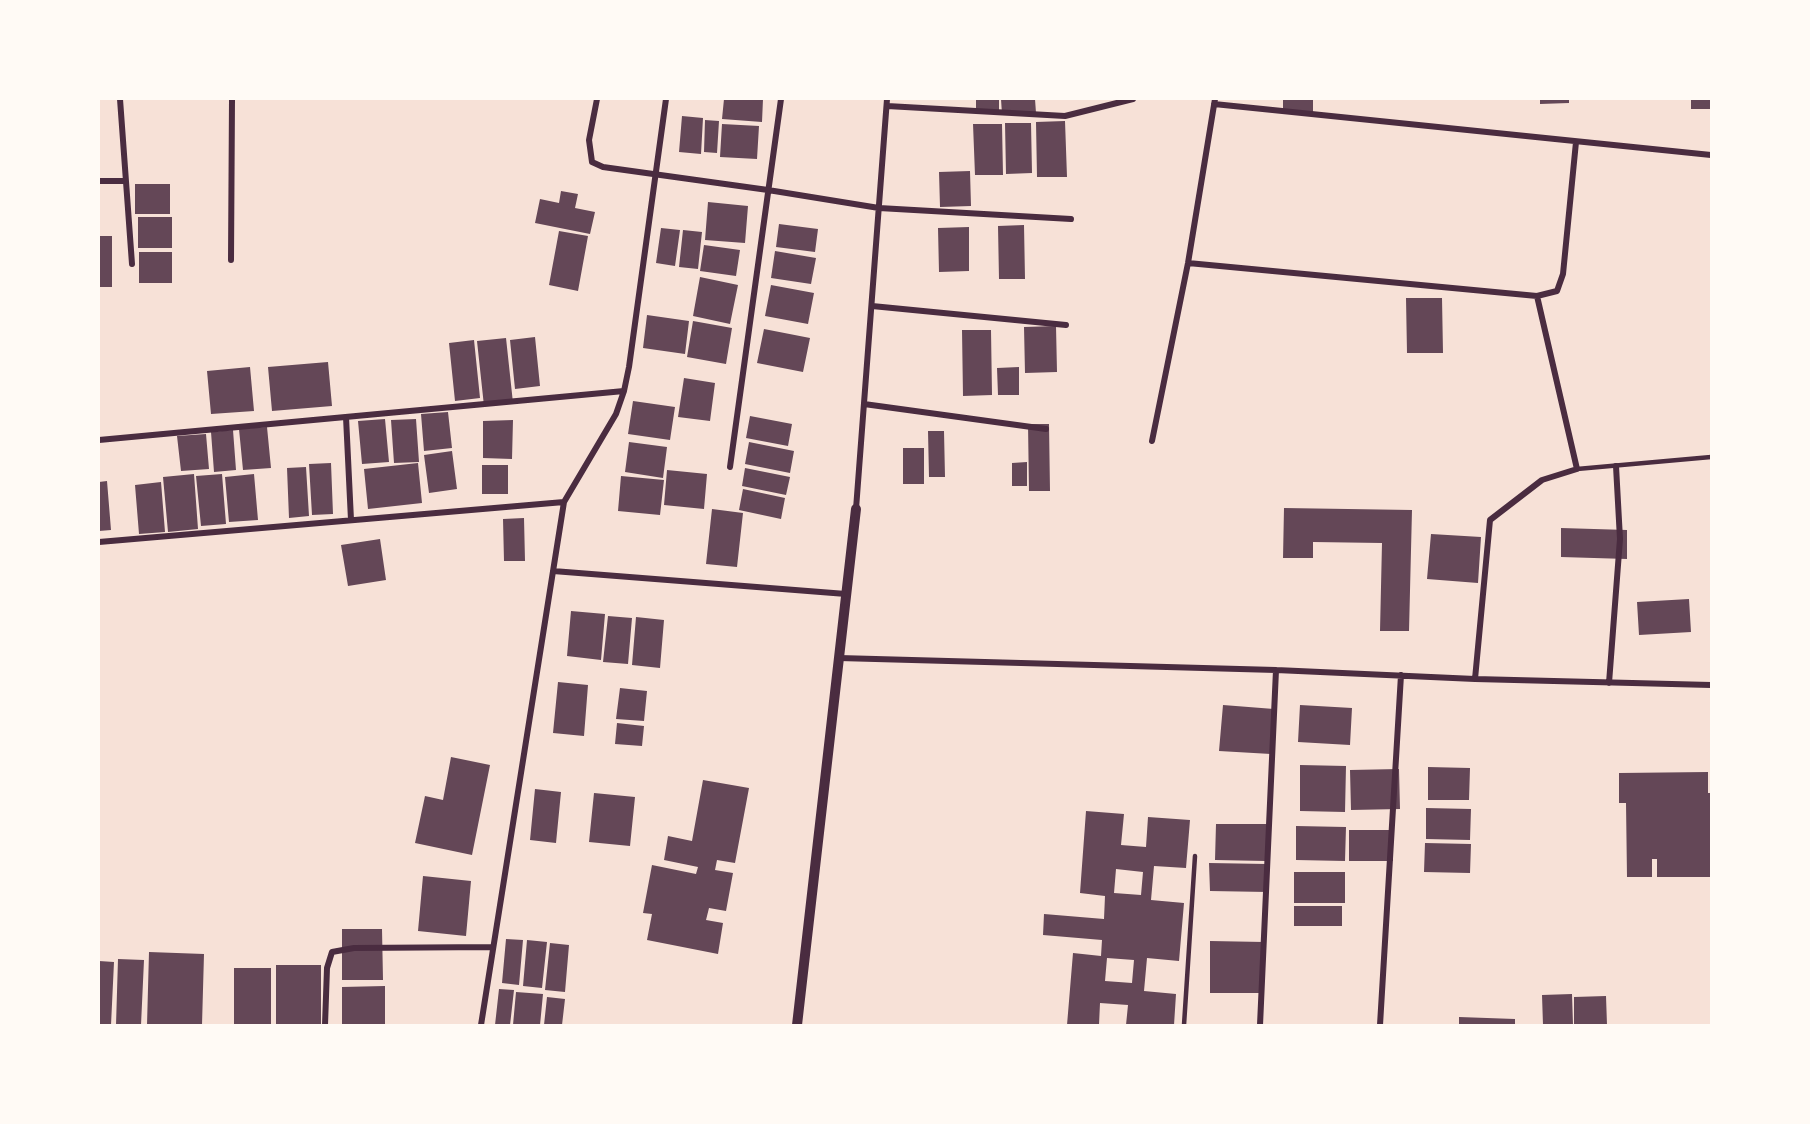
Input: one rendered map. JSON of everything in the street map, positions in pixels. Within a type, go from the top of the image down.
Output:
[{"type":"street","points":[[120,99],[132,264]]},
{"type":"street","points":[[231,260],[232,99]]},
{"type":"street","points":[[597,99],[589,140],[592,162],[603,167],[879,208],[1071,219]]},
{"type":"street","points":[[481,1025],[564,502],[616,414],[624,391],[666,99]]},
{"type":"street","points":[[730,467],[782,99]]},
{"type":"street","points":[[797,1025],[856,510],[887,103],[1065,116],[1111,102],[1133,99]]},
{"type":"street","points":[[1152,441],[1188,263],[1215,101],[1711,155]]},
{"type":"street","points":[[1188,263],[1537,296],[1557,291],[1563,274],[1576,142]]},
{"type":"street","points":[[99,181],[126,182]]},
{"type":"street","points":[[1475,679],[1490,520],[1542,480],[1577,470],[1537,296]]},
{"type":"street","points":[[872,306],[1066,325]]},
{"type":"street","points":[[99,440],[624,391]]},
{"type":"street","points":[[864,404],[1046,429]]},
{"type":"street","points":[[346,417],[351,520]]},
{"type":"street","points":[[1608,682],[1620,538],[1616,466]]},
{"type":"street","points":[[99,542],[564,502]]},
{"type":"street","points":[[553,571],[846,594]]},
{"type":"street","points":[[839,658],[1711,685]]},
{"type":"street","points":[[1260,1025],[1276,670]]},
{"type":"street","points":[[1380,1025],[1401,675]]},
{"type":"street","points":[[325,1025],[327,968],[332,952],[354,948],[493,947]]},
{"type":"lane","points":[[1577,470],[1711,458]]},
{"type":"lane","points":[[1184,1025],[1195,856]]},
{"type":"building","points":[[724,99],[763,99],[762,122],[722,119]]},
{"type":"building","points":[[976,99],[999,99],[999,111],[976,111]]},
{"type":"building","points":[[1001,99],[1035,99],[1036,113],[1002,114]]},
{"type":"building","points":[[1283,99],[1313,99],[1313,114],[1283,112]]},
{"type":"building","points":[[1540,99],[1569,99],[1569,103],[1540,104]]},
{"type":"building","points":[[1691,99],[1711,99],[1711,109],[1691,109]]},
{"type":"building","points":[[682,116],[703,118],[701,154],[679,152]]},
{"type":"building","points":[[705,120],[719,121],[717,153],[704,152]]},
{"type":"building","points":[[1065,121],[1067,177],[1037,177],[1036,122]]},
{"type":"building","points":[[1005,123],[1031,123],[1032,173],[1006,174]]},
{"type":"building","points":[[722,124],[759,126],[757,159],[720,157]]},
{"type":"building","points":[[973,124],[1002,124],[1003,175],[975,175]]},
{"type":"building","points":[[970,171],[971,206],[940,207],[939,172]]},
{"type":"building","points":[[135,184],[170,184],[170,214],[135,214]]},
{"type":"building","points":[[561,191],[578,194],[575,208],[595,212],[590,234],[535,223],[540,199],[559,203]]},
{"type":"building","points":[[708,202],[748,206],[745,243],[705,240]]},
{"type":"building","points":[[138,217],[172,217],[172,248],[138,248]]},
{"type":"building","points":[[779,224],[818,229],[815,252],[776,247]]},
{"type":"building","points":[[1024,225],[1025,279],[999,279],[998,226]]},
{"type":"building","points":[[969,227],[969,271],[939,272],[938,228]]},
{"type":"building","points":[[661,228],[680,230],[675,266],[656,263]]},
{"type":"building","points":[[683,230],[702,232],[698,269],[679,267]]},
{"type":"building","points":[[559,231],[588,236],[578,291],[549,285]]},
{"type":"building","points":[[99,236],[112,236],[112,287],[99,287]]},
{"type":"building","points":[[704,245],[740,250],[736,276],[700,271]]},
{"type":"building","points":[[775,251],[816,258],[811,284],[771,278]]},
{"type":"building","points":[[139,252],[172,252],[172,283],[139,283]]},
{"type":"building","points":[[700,277],[738,285],[730,324],[693,316]]},
{"type":"building","points":[[771,285],[814,293],[808,324],[765,316]]},
{"type":"building","points":[[1406,298],[1442,298],[1443,353],[1407,353]]},
{"type":"building","points":[[647,315],[689,321],[685,354],[643,348]]},
{"type":"building","points":[[693,321],[732,328],[726,364],[687,357]]},
{"type":"building","points":[[1056,326],[1057,372],[1025,373],[1024,327]]},
{"type":"building","points":[[764,329],[810,338],[803,372],[757,363]]},
{"type":"building","points":[[962,330],[991,330],[992,395],[963,396]]},
{"type":"building","points":[[535,337],[540,386],[515,389],[510,340]]},
{"type":"building","points":[[506,338],[513,403],[484,406],[477,341]]},
{"type":"building","points":[[474,340],[480,398],[455,401],[449,343]]},
{"type":"building","points":[[328,362],[332,406],[272,411],[268,367]]},
{"type":"building","points":[[250,367],[254,411],[211,414],[207,371]]},
{"type":"building","points":[[1019,367],[1019,395],[998,395],[997,368]]},
{"type":"building","points":[[684,378],[715,383],[710,421],[678,417]]},
{"type":"building","points":[[633,401],[675,407],[670,440],[628,434]]},
{"type":"building","points":[[448,412],[452,448],[424,451],[421,414]]},
{"type":"building","points":[[750,416],[792,424],[788,446],[746,438]]},
{"type":"building","points":[[385,419],[389,462],[362,464],[358,421]]},
{"type":"building","points":[[416,419],[419,462],[394,463],[391,420]]},
{"type":"building","points":[[513,420],[512,459],[483,458],[483,421]]},
{"type":"building","points":[[1028,424],[1049,424],[1050,491],[1029,491]]},
{"type":"building","points":[[267,427],[271,468],[243,470],[239,429]]},
{"type":"building","points":[[233,430],[236,470],[214,472],[211,432]]},
{"type":"building","points":[[928,431],[944,431],[945,477],[929,477]]},
{"type":"building","points":[[206,434],[209,469],[181,471],[177,436]]},
{"type":"building","points":[[629,442],[667,447],[663,478],[625,472]]},
{"type":"building","points":[[749,442],[794,451],[790,473],[745,464]]},
{"type":"building","points":[[903,448],[924,448],[924,484],[903,484]]},
{"type":"building","points":[[452,451],[457,489],[429,493],[424,455]]},
{"type":"building","points":[[1027,462],[1027,486],[1012,486],[1012,463]]},
{"type":"building","points":[[331,463],[333,514],[312,515],[309,464]]},
{"type":"building","points":[[418,463],[422,503],[368,509],[364,469]]},
{"type":"building","points":[[482,465],[508,465],[508,494],[482,494]]},
{"type":"building","points":[[306,467],[309,516],[289,518],[287,468]]},
{"type":"building","points":[[745,468],[790,477],[786,495],[742,486]]},
{"type":"building","points":[[667,470],[707,474],[704,509],[664,505]]},
{"type":"building","points":[[194,474],[198,529],[168,532],[163,477]]},
{"type":"building","points":[[222,474],[226,524],[201,526],[196,476]]},
{"type":"building","points":[[254,474],[258,520],[229,522],[225,477]]},
{"type":"building","points":[[621,476],[664,480],[660,515],[618,511]]},
{"type":"building","points":[[107,481],[111,530],[99,531],[99,482]]},
{"type":"building","points":[[161,482],[165,532],[139,534],[135,485]]},
{"type":"building","points":[[743,489],[785,498],[781,519],[739,510]]},
{"type":"building","points":[[1284,508],[1412,510],[1409,631],[1380,631],[1382,543],[1313,542],[1313,558],[1283,558]]},
{"type":"building","points":[[712,509],[743,513],[737,567],[706,564]]},
{"type":"building","points":[[524,518],[525,561],[504,561],[503,519]]},
{"type":"building","points":[[1561,528],[1627,530],[1627,559],[1561,557]]},
{"type":"building","points":[[1431,534],[1481,537],[1478,583],[1427,579]]},
{"type":"building","points":[[380,539],[386,580],[348,586],[341,545]]},
{"type":"building","points":[[1689,599],[1691,632],[1639,635],[1637,602]]},
{"type":"building","points":[[571,611],[605,614],[601,660],[567,656]]},
{"type":"building","points":[[608,616],[632,618],[628,664],[603,662]]},
{"type":"building","points":[[636,617],[664,620],[660,668],[632,665]]},
{"type":"building","points":[[558,682],[588,685],[584,736],[553,733]]},
{"type":"building","points":[[620,688],[647,691],[644,721],[616,719]]},
{"type":"building","points":[[1223,705],[1274,709],[1271,754],[1219,751]]},
{"type":"building","points":[[1300,705],[1352,708],[1350,745],[1298,742]]},
{"type":"building","points":[[617,723],[644,726],[642,746],[615,744]]},
{"type":"building","points":[[451,757],[490,765],[472,855],[415,843],[425,796],[443,800]]},
{"type":"building","points":[[1300,765],[1346,766],[1345,812],[1300,811]]},
{"type":"building","points":[[1428,767],[1470,768],[1469,800],[1428,800]]},
{"type":"building","points":[[1399,769],[1400,809],[1351,810],[1350,770]]},
{"type":"building","points":[[1708,772],[1708,793],[1711,793],[1711,877],[1657,877],[1657,859],[1652,859],[1652,877],[1627,877],[1626,803],[1619,803],[1619,773]]},
{"type":"building","points":[[703,780],[749,788],[735,863],[717,860],[715,870],[733,873],[726,911],[709,908],[706,920],[723,923],[718,954],[647,940],[652,914],[643,913],[652,865],[696,874],[698,867],[664,860],[668,836],[692,841]]},
{"type":"building","points":[[535,789],[561,792],[556,843],[530,840]]},
{"type":"building","points":[[594,793],[635,797],[630,846],[589,842]]},
{"type":"building","points":[[1426,808],[1471,809],[1470,840],[1426,839]]},
{"type":"building","points":[[1086,811],[1124,814],[1121,845],[1146,847],[1148,817],[1190,820],[1186,868],[1154,866],[1151,900],[1184,903],[1179,961],[1147,958],[1144,991],[1176,994],[1174,1025],[1126,1025],[1128,1005],[1100,1003],[1099,1025],[1067,1025],[1073,953],[1101,956],[1102,940],[1043,935],[1044,914],[1104,919],[1105,896],[1080,893]],"holes":[[[1116,869],[1143,872],[1141,895],[1114,893]],[[1107,958],[1134,960],[1132,983],[1105,981]]]},
{"type":"building","points":[[1216,824],[1266,824],[1266,861],[1215,860]]},
{"type":"building","points":[[1296,826],[1346,827],[1345,861],[1296,860]]},
{"type":"building","points":[[1349,830],[1393,830],[1393,861],[1349,861]]},
{"type":"building","points":[[1425,843],[1471,844],[1470,873],[1424,872]]},
{"type":"building","points":[[1209,863],[1267,864],[1268,892],[1210,891]]},
{"type":"building","points":[[1294,872],[1345,872],[1345,903],[1294,903]]},
{"type":"building","points":[[423,876],[471,881],[466,936],[418,931]]},
{"type":"building","points":[[1294,906],[1342,906],[1342,926],[1294,926]]},
{"type":"building","points":[[342,929],[382,929],[383,980],[342,980]]},
{"type":"building","points":[[506,939],[523,940],[519,985],[502,983]]},
{"type":"building","points":[[527,940],[547,942],[542,988],[523,986]]},
{"type":"building","points":[[1210,941],[1264,942],[1263,993],[1210,993]]},
{"type":"building","points":[[550,943],[569,945],[565,992],[545,990]]},
{"type":"building","points":[[149,952],[204,954],[202,1025],[147,1025]]},
{"type":"building","points":[[118,959],[144,960],[141,1025],[116,1025]]},
{"type":"building","points":[[99,961],[114,962],[111,1025],[99,1025]]},
{"type":"building","points":[[276,965],[321,965],[321,1025],[276,1025]]},
{"type":"building","points":[[234,968],[271,968],[271,1025],[234,1025]]},
{"type":"building","points":[[385,986],[385,1025],[342,1025],[342,987]]},
{"type":"building","points":[[499,989],[514,990],[510,1025],[495,1025]]},
{"type":"building","points":[[516,992],[543,994],[540,1025],[513,1025]]},
{"type":"building","points":[[1572,994],[1573,1025],[1543,1025],[1542,995]]},
{"type":"building","points":[[1606,996],[1607,1025],[1574,1025],[1574,997]]},
{"type":"building","points":[[547,997],[565,999],[562,1025],[544,1025]]},
{"type":"building","points":[[1459,1017],[1515,1019],[1515,1025],[1459,1025]]}]
